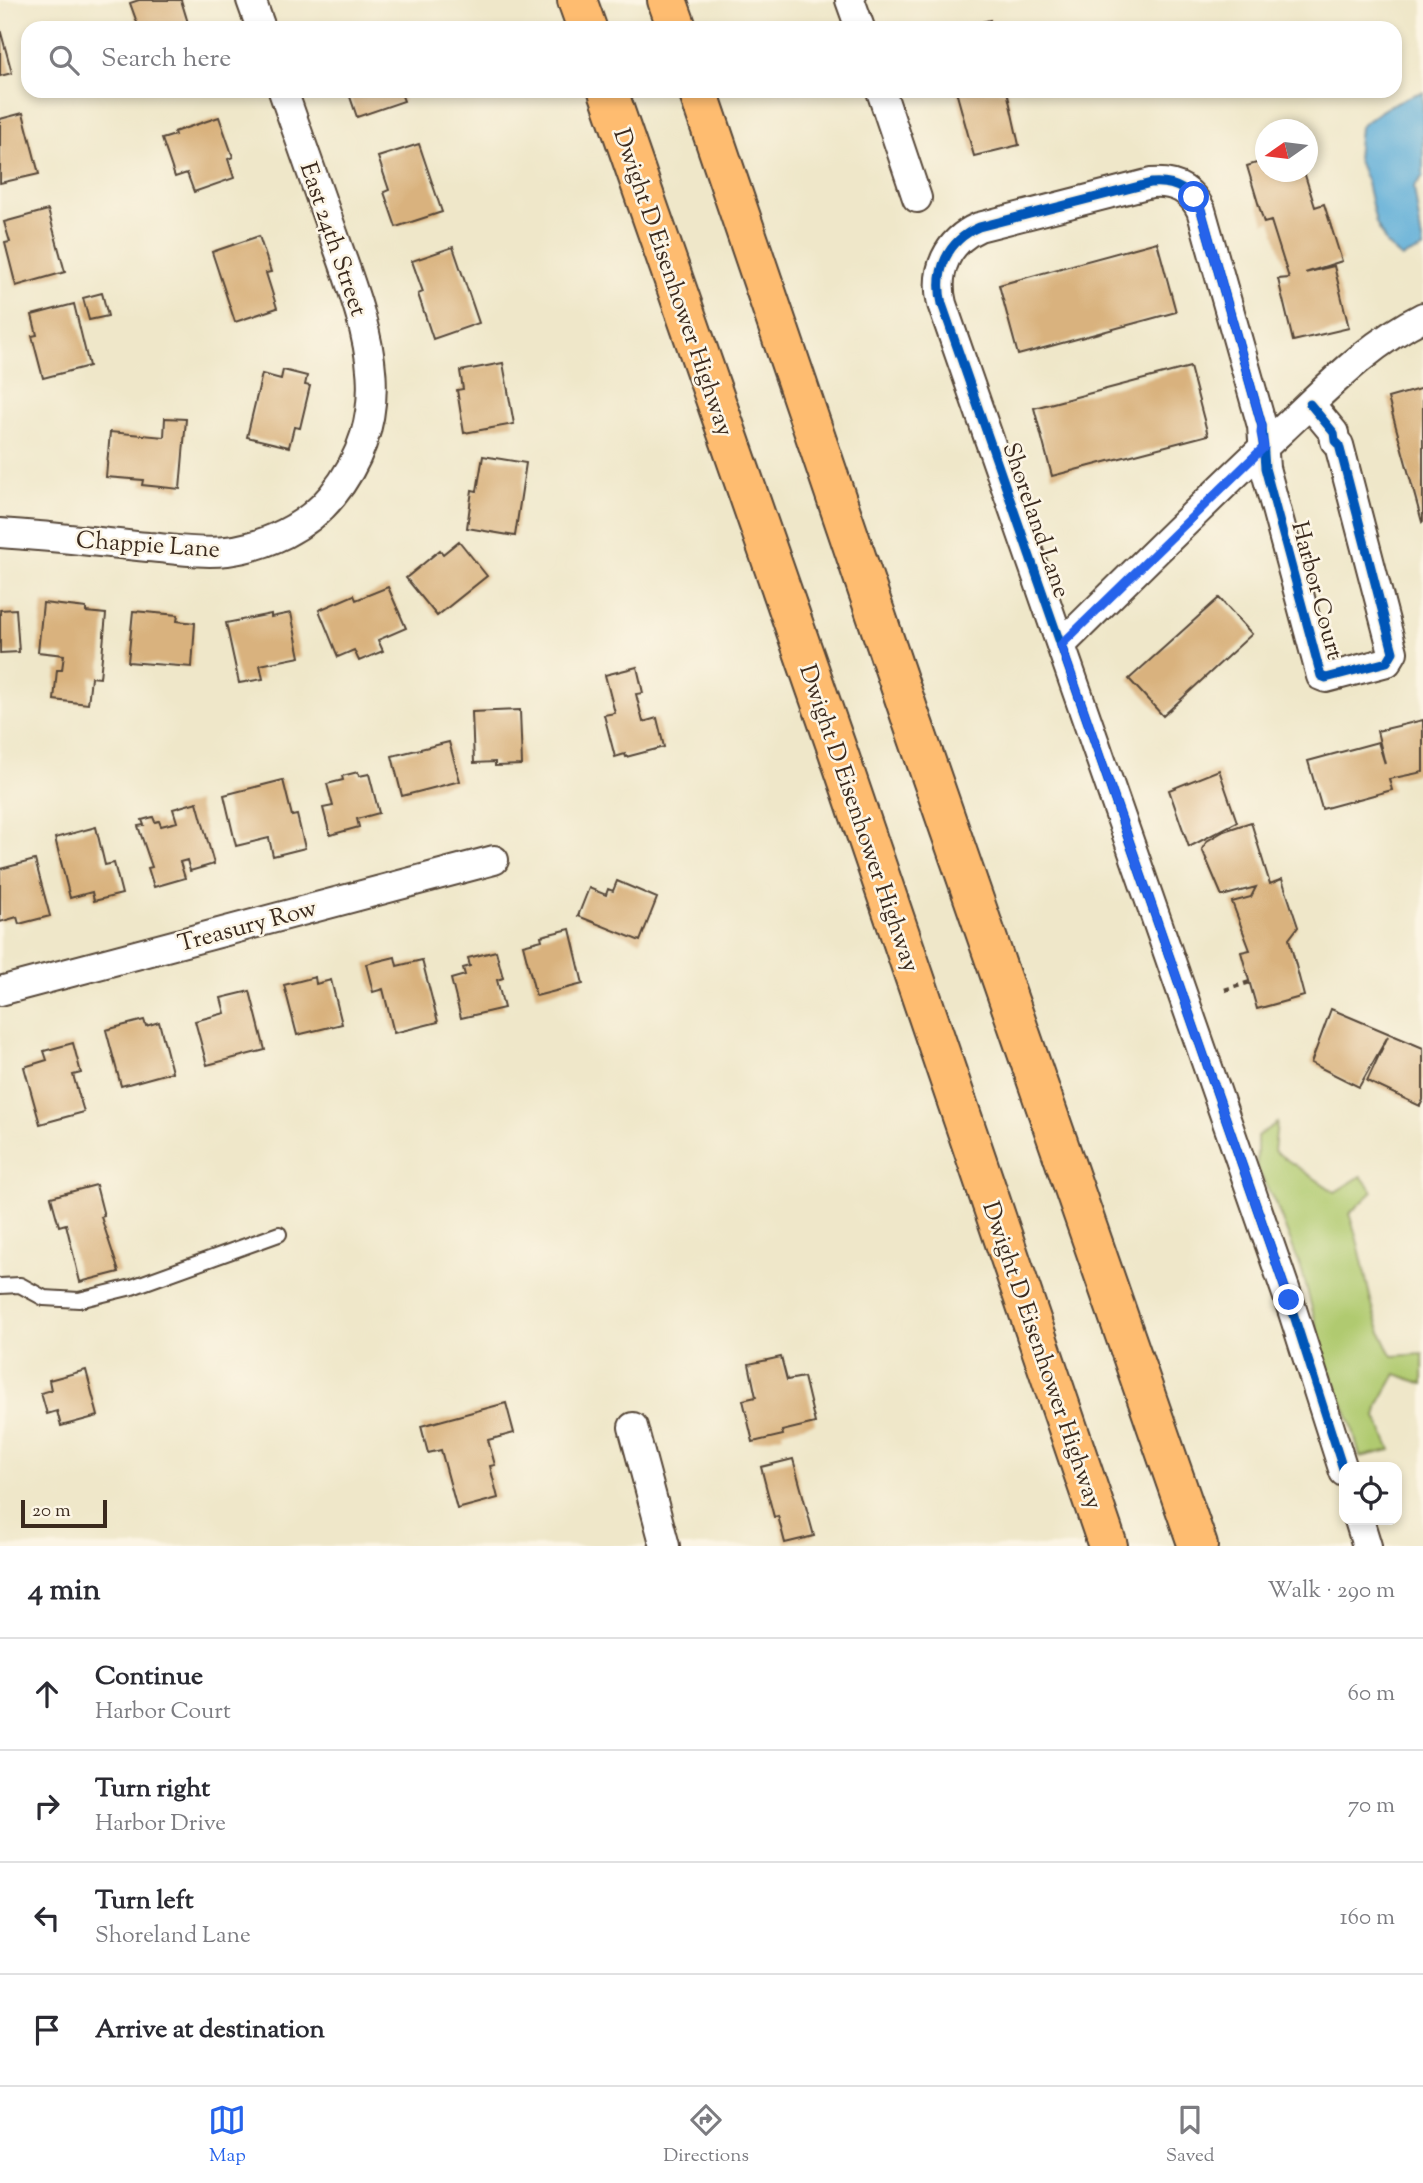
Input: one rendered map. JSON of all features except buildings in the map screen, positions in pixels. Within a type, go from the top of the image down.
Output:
[{"type":"highway","points":[[577,0],[584,21]]},
{"type":"highway","points":[[667,0],[674,21]]},
{"type":"highway","name":"Dwight D Eisenhower Highway","points":[[610,98],[842,762],[1108,1546]]},
{"type":"highway","points":[[700,98],[912,721],[1198,1546]]},
{"type":"street","points":[[251,0],[258,21]]},
{"type":"street","points":[[850,0],[858,21]]},
{"type":"street","name":"East 24th Street","points":[[285,98],[367,336],[372,363],[372,391]]},
{"type":"street","points":[[883,98],[917,198]]},
{"type":"street","name":"Shoreland Lane","points":[[1181,188],[1166,183],[1151,183],[979,227],[956,242],[944,258],[940,275],[942,304],[1289,1300],[1341,1462]]},
{"type":"street","name":"Harbor Court","points":[[1181,188],[1194,197],[1201,210],[1262,426],[1265,468],[1321,676],[1326,678],[1387,662],[1393,652],[1335,433],[1310,404]]},
{"type":"street","points":[[1061,645],[1264,447],[1366,353],[1423,317]]},
{"type":"street","name":"Chappie Lane","points":[[0,533],[216,552],[244,549],[271,540],[294,528],[317,511],[344,481],[363,443],[372,391]]},
{"type":"street","name":"Treasury Row","points":[[0,991],[494,860]]},
{"type":"street","points":[[633,1427],[665,1546]]},
{"type":"street","points":[[1361,1525],[1367,1546]]},
{"type":"lane","points":[[0,1286],[20,1285],[44,1298],[79,1300],[132,1287],[279,1234]]},
{"type":"path","points":[[1225,990],[1250,982]]},
{"type":"green space","points":[[1277,1123],[1274,1151],[1335,1192],[1361,1176],[1373,1192],[1349,1214],[1377,1322],[1393,1356],[1423,1354],[1423,1384],[1396,1374],[1379,1404],[1376,1417],[1391,1450],[1360,1457],[1352,1426],[1326,1362],[1302,1271],[1277,1207],[1257,1168],[1257,1136]]},
{"type":"water","points":[[1423,92],[1423,176],[1414,187],[1423,249],[1402,258],[1387,245],[1376,223],[1367,183],[1357,158],[1360,127],[1389,106]]},
{"type":"cycle path","points":[[1310,404],[1334,433],[1335,441],[1339,445],[1393,652],[1387,662],[1326,678],[1321,676],[1265,468],[1262,426],[1201,210],[1192,197],[1175,185],[1151,183],[979,227],[959,240],[945,258],[940,280],[942,304],[1289,1300],[1341,1462]]},
{"type":"route","points":[[1194,197],[1201,210],[1262,426],[1264,447],[1061,645],[1289,1300]]}]
